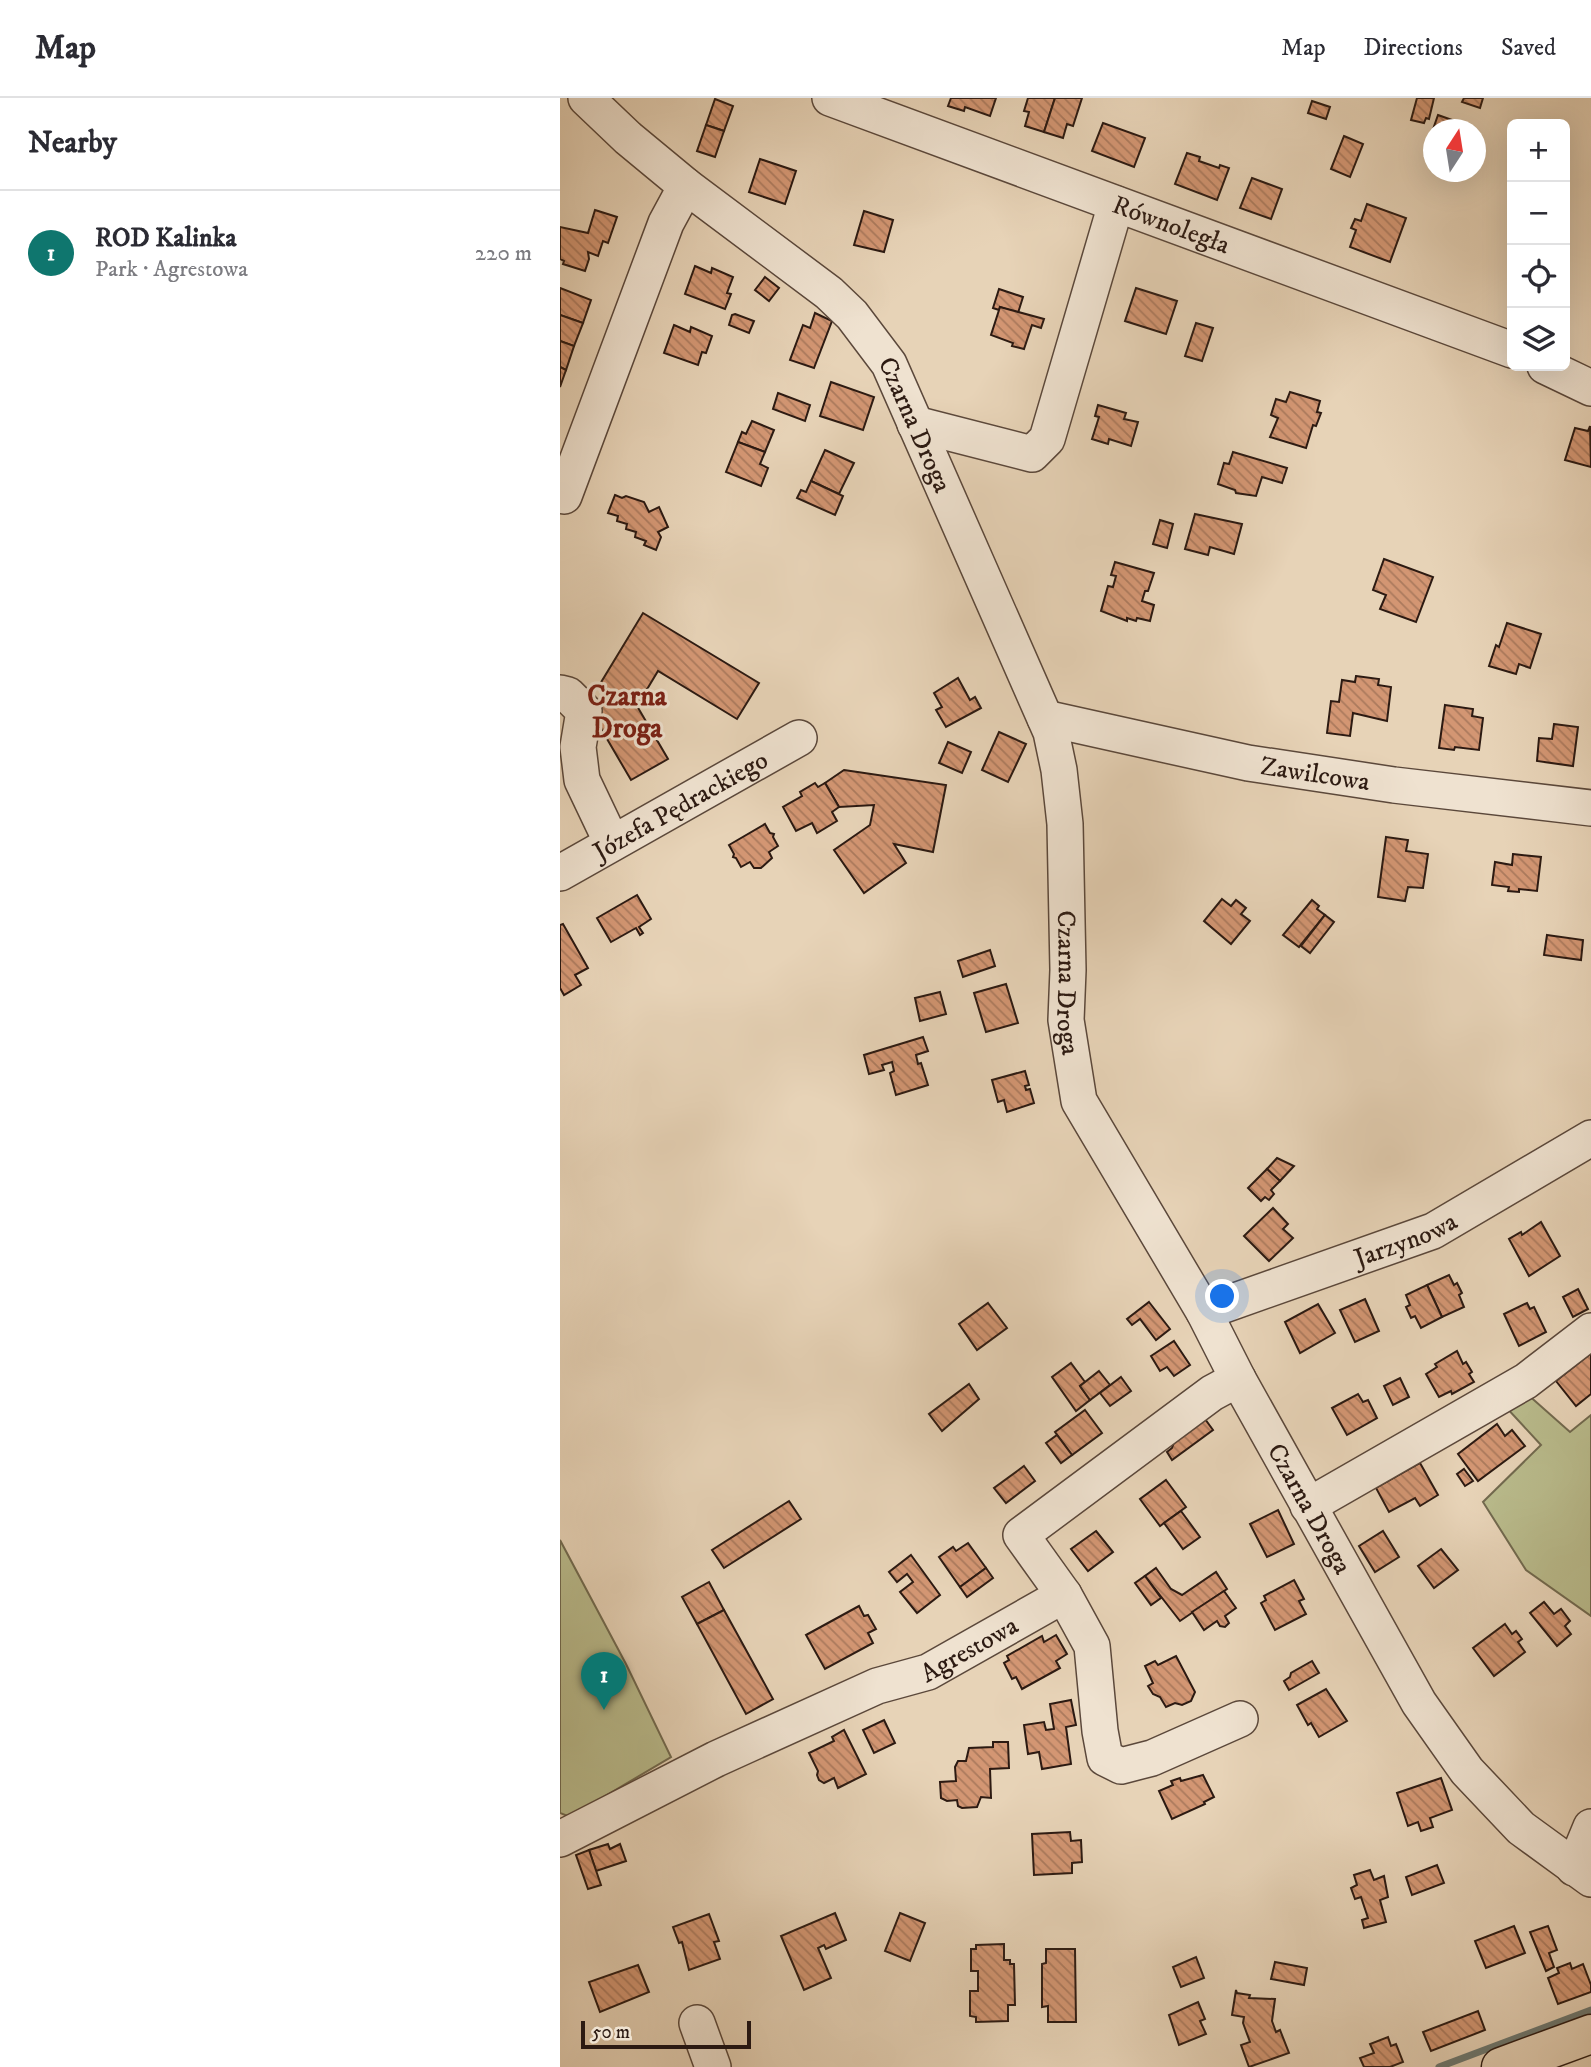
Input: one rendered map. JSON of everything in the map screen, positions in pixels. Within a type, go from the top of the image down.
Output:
[{"type":"main road","points":[[1501,2067],[1561,2049]]},
{"type":"street","name":"Czarna Droga","points":[[586,98],[628,138],[686,186],[829,293],[852,315],[889,364],[1051,732],[1059,770],[1065,824],[1068,970],[1066,1020],[1079,1101],[1204,1312],[1238,1379],[1419,1703],[1467,1771],[1521,1828],[1582,1874]]},
{"type":"street","name":"Równoległa","points":[[830,98],[1507,348]]},
{"type":"street","points":[[564,496],[666,223],[686,186]]},
{"type":"street","points":[[915,424],[1032,454],[1048,439],[1116,204]]},
{"type":"street","points":[[1555,371],[1591,388]]},
{"type":"street","points":[[560,693],[568,695],[584,711],[578,747],[582,780],[612,843]]},
{"type":"street","name":"Zawilcowa","points":[[1045,718],[1248,762],[1394,785],[1591,808]]},
{"type":"street","name":"Józefa Pędrackiego","points":[[560,873],[799,738]]},
{"type":"street","name":"Jarzynowa","points":[[1204,1312],[1433,1231],[1591,1138]]},
{"type":"street","points":[[1308,1506],[1526,1381],[1591,1331]]},
{"type":"street","points":[[1238,1379],[1212,1393],[1021,1535],[1064,1595],[1093,1646],[1105,1758],[1121,1766],[1152,1758],[1240,1719]]},
{"type":"street","name":"Agrestowa","points":[[560,1839],[716,1759],[877,1686],[928,1672],[1064,1595]]},
{"type":"street","points":[[1582,1874],[1591,1827]]},
{"type":"street","points":[[697,2022],[713,2067]]},
{"type":"green space","points":[[1526,1393],[1570,1432],[1591,1415],[1591,1616],[1526,1570],[1483,1502],[1541,1445],[1504,1405]]},
{"type":"green space","points":[[560,1540],[626,1664],[671,1757],[570,1817],[560,1813]]},
{"type":"building","points":[[951,98],[996,98],[990,116],[965,107],[964,111],[948,106]]},
{"type":"building","points":[[1028,98],[1055,98],[1044,132],[1025,126],[1029,112],[1024,111]]},
{"type":"building","points":[[1055,98],[1082,98],[1073,126],[1067,124],[1063,138],[1044,132]]},
{"type":"building","points":[[1417,98],[1434,98],[1429,119],[1423,119],[1423,123],[1411,120]]},
{"type":"building","points":[[1464,98],[1483,98],[1480,108],[1462,102]]},
{"type":"building","points":[[715,99],[733,106],[724,131],[706,125]]},
{"type":"building","points":[[1312,101],[1330,107],[1326,119],[1308,113]]},
{"type":"building","points":[[1103,123],[1145,138],[1134,167],[1092,151]]},
{"type":"building","points":[[706,125],[724,131],[715,157],[697,151]]},
{"type":"building","points":[[1344,136],[1363,144],[1350,177],[1331,169]]},
{"type":"building","points":[[1187,153],[1200,157],[1199,161],[1219,168],[1220,165],[1229,168],[1217,200],[1175,184]]},
{"type":"building","points":[[760,159],[796,171],[785,204],[749,192]]},
{"type":"building","points":[[1252,178],[1282,189],[1271,219],[1240,208]]},
{"type":"building","points":[[1367,204],[1406,218],[1390,262],[1350,247],[1356,230],[1351,228],[1355,219],[1361,221]]},
{"type":"building","points":[[595,210],[617,217],[608,243],[603,241],[598,256],[588,252],[585,271],[563,264],[564,261],[560,259],[560,227],[588,233]]},
{"type":"building","points":[[864,211],[893,220],[884,252],[854,245]]},
{"type":"building","points":[[695,266],[711,273],[712,268],[733,277],[727,293],[731,294],[725,309],[685,294]]},
{"type":"building","points":[[765,277],[779,288],[769,301],[755,290]]},
{"type":"building","points":[[560,288],[591,300],[583,323],[560,315]]},
{"type":"building","points":[[1136,288],[1177,301],[1166,334],[1125,321]]},
{"type":"building","points":[[999,289],[1023,297],[1018,313],[1000,307],[999,310],[993,308]]},
{"type":"building","points":[[1000,307],[1044,319],[1041,328],[1032,325],[1024,349],[991,335]]},
{"type":"building","points":[[815,313],[832,321],[814,368],[790,360],[803,325],[810,328]]},
{"type":"building","points":[[560,315],[583,323],[574,346],[560,341]]},
{"type":"building","points":[[732,315],[754,321],[749,333],[729,325]]},
{"type":"building","points":[[1196,323],[1213,328],[1202,361],[1185,356]]},
{"type":"building","points":[[674,325],[690,332],[691,327],[712,336],[698,365],[664,353]]},
{"type":"building","points":[[560,341],[574,346],[566,370],[560,367]]},
{"type":"building","points":[[560,367],[566,370],[560,387]]},
{"type":"building","points":[[831,382],[874,397],[863,430],[820,416]]},
{"type":"building","points":[[1290,392],[1320,401],[1317,412],[1321,413],[1316,426],[1313,425],[1306,448],[1270,437],[1278,418],[1271,415],[1276,399],[1286,402]]},
{"type":"building","points":[[778,393],[810,405],[805,421],[773,409]]},
{"type":"building","points":[[1098,405],[1126,413],[1124,419],[1138,422],[1131,446],[1109,439],[1108,444],[1092,439],[1099,417],[1095,416]]},
{"type":"building","points":[[752,421],[774,430],[765,452],[738,442],[742,432],[746,434]]},
{"type":"building","points":[[1590,426],[1591,467],[1565,460],[1575,428],[1588,431]]},
{"type":"building","points":[[738,442],[765,452],[760,464],[768,468],[761,486],[726,472]]},
{"type":"building","points":[[825,450],[854,463],[839,494],[811,481]]},
{"type":"building","points":[[1233,452],[1287,468],[1282,483],[1262,477],[1256,496],[1236,493],[1235,490],[1218,484],[1224,463],[1229,464]]},
{"type":"building","points":[[811,481],[843,496],[835,515],[797,498],[801,490],[806,492]]},
{"type":"building","points":[[615,495],[644,502],[649,512],[659,507],[668,527],[658,532],[661,537],[656,550],[644,545],[646,541],[635,537],[636,532],[626,529],[627,524],[617,521],[618,516],[608,513]]},
{"type":"building","points":[[1195,514],[1242,524],[1234,554],[1210,547],[1208,555],[1185,549]]},
{"type":"building","points":[[1160,520],[1173,524],[1167,548],[1153,544]]},
{"type":"building","points":[[1384,559],[1433,577],[1416,622],[1380,609],[1386,595],[1373,590]]},
{"type":"building","points":[[1115,562],[1154,573],[1142,601],[1154,605],[1150,621],[1127,618],[1127,621],[1101,611],[1108,586],[1113,587],[1116,576],[1111,575]]},
{"type":"building","points":[[643,613],[759,683],[737,719],[658,671],[637,706],[668,759],[631,780],[589,708],[607,697],[611,691],[600,684]]},
{"type":"building","points":[[1507,623],[1541,634],[1530,668],[1519,664],[1516,674],[1489,666]]},
{"type":"building","points":[[1356,676],[1379,679],[1378,685],[1391,687],[1387,721],[1353,713],[1350,736],[1327,733],[1331,701],[1339,702],[1342,680],[1355,682]]},
{"type":"building","points":[[958,678],[970,700],[975,697],[981,708],[946,727],[936,710],[942,707],[934,693]]},
{"type":"building","points":[[1445,705],[1473,709],[1472,716],[1483,718],[1479,750],[1439,748]]},
{"type":"building","points":[[1554,724],[1578,727],[1573,766],[1537,761],[1539,738],[1552,739]]},
{"type":"building","points":[[999,732],[1026,744],[1008,782],[982,770]]},
{"type":"building","points":[[948,742],[971,752],[962,773],[939,763]]},
{"type":"building","points":[[844,770],[946,785],[933,852],[894,844],[906,863],[864,893],[834,850],[870,825],[874,805],[839,807],[825,783]]},
{"type":"building","points":[[815,783],[818,787],[825,783],[839,807],[832,812],[837,821],[817,833],[812,823],[796,831],[783,807],[802,796],[800,792]]},
{"type":"building","points":[[765,824],[770,833],[774,834],[778,846],[769,852],[772,858],[761,868],[754,868],[750,862],[741,867],[733,857],[729,845]]},
{"type":"building","points":[[1386,837],[1408,840],[1406,851],[1428,854],[1423,888],[1408,887],[1405,901],[1378,897]]},
{"type":"building","points":[[1513,854],[1541,857],[1537,891],[1508,891],[1509,887],[1492,885],[1495,862],[1512,865]]},
{"type":"building","points":[[637,895],[651,919],[639,927],[643,933],[640,935],[636,928],[611,942],[597,918]]},
{"type":"building","points":[[1222,899],[1231,906],[1236,900],[1246,908],[1241,914],[1250,921],[1231,944],[1204,921]]},
{"type":"building","points":[[1312,900],[1319,906],[1317,909],[1325,915],[1299,947],[1283,935]]},
{"type":"building","points":[[1325,915],[1334,922],[1310,953],[1301,946]]},
{"type":"building","points":[[563,924],[588,968],[575,975],[581,985],[564,995],[560,988],[560,925]]},
{"type":"building","points":[[1547,935],[1583,940],[1581,960],[1544,955]]},
{"type":"building","points":[[990,950],[995,966],[963,977],[958,961]]},
{"type":"building","points":[[1006,984],[1018,1023],[986,1032],[974,993]]},
{"type":"building","points":[[940,992],[946,1014],[920,1021],[915,998]]},
{"type":"building","points":[[923,1037],[928,1051],[916,1055],[928,1085],[896,1095],[890,1073],[894,1071],[892,1062],[882,1065],[884,1070],[869,1074],[864,1055]]},
{"type":"building","points":[[1025,1071],[1029,1085],[1025,1086],[1026,1090],[1030,1089],[1034,1103],[1007,1112],[1004,1100],[998,1102],[992,1080]]},
{"type":"building","points":[[1277,1158],[1294,1166],[1280,1181],[1267,1169]]},
{"type":"building","points":[[1267,1169],[1280,1181],[1271,1190],[1274,1194],[1269,1200],[1265,1197],[1261,1201],[1248,1188]]},
{"type":"building","points":[[1273,1208],[1288,1224],[1283,1229],[1293,1238],[1269,1261],[1244,1236]]},
{"type":"building","points":[[1541,1222],[1560,1256],[1529,1276],[1509,1239],[1521,1232],[1522,1235]]},
{"type":"building","points":[[1449,1275],[1462,1293],[1459,1295],[1464,1307],[1442,1317],[1427,1285]]},
{"type":"building","points":[[1427,1285],[1442,1317],[1421,1328],[1415,1316],[1411,1318],[1406,1307],[1410,1305],[1406,1295]]},
{"type":"building","points":[[1578,1289],[1588,1309],[1573,1317],[1563,1297]]},
{"type":"building","points":[[1365,1299],[1379,1331],[1355,1342],[1340,1310]]},
{"type":"building","points":[[1149,1302],[1170,1329],[1156,1340],[1140,1319],[1132,1325],[1127,1319]]},
{"type":"building","points":[[988,1303],[1007,1328],[977,1350],[959,1324]]},
{"type":"building","points":[[1527,1303],[1530,1309],[1534,1307],[1546,1332],[1519,1346],[1504,1314]]},
{"type":"building","points":[[1318,1304],[1335,1333],[1300,1353],[1285,1322]]},
{"type":"building","points":[[1174,1341],[1190,1365],[1174,1376],[1167,1367],[1160,1371],[1151,1356]]},
{"type":"building","points":[[1457,1351],[1463,1364],[1466,1362],[1472,1372],[1469,1374],[1474,1382],[1452,1394],[1451,1391],[1439,1397],[1426,1374],[1437,1367],[1435,1364]]},
{"type":"building","points":[[1591,1353],[1591,1394],[1576,1406],[1556,1381]]},
{"type":"building","points":[[1071,1363],[1085,1382],[1080,1386],[1090,1400],[1076,1411],[1052,1377]]},
{"type":"building","points":[[1099,1371],[1110,1385],[1090,1400],[1080,1386]]},
{"type":"building","points":[[1121,1377],[1131,1391],[1110,1406],[1100,1393]]},
{"type":"building","points":[[1400,1378],[1409,1397],[1393,1405],[1384,1386]]},
{"type":"building","points":[[969,1384],[979,1399],[942,1431],[929,1414]]},
{"type":"building","points":[[1358,1394],[1363,1402],[1368,1400],[1377,1418],[1347,1435],[1332,1408]]},
{"type":"building","points":[[1085,1410],[1102,1433],[1072,1455],[1055,1432]]},
{"type":"building","points":[[1205,1419],[1213,1430],[1172,1460],[1167,1452],[1172,1448],[1175,1439]]},
{"type":"building","points":[[1497,1424],[1505,1436],[1512,1430],[1525,1446],[1478,1481],[1458,1454]]},
{"type":"building","points":[[1057,1435],[1072,1455],[1061,1463],[1046,1443]]},
{"type":"building","points":[[1420,1463],[1438,1495],[1420,1506],[1415,1498],[1389,1512],[1376,1488]]},
{"type":"building","points":[[1024,1466],[1035,1481],[1006,1503],[994,1488]]},
{"type":"building","points":[[1464,1469],[1473,1481],[1465,1486],[1457,1474]]},
{"type":"building","points":[[1166,1480],[1186,1507],[1160,1526],[1140,1499]]},
{"type":"building","points":[[789,1501],[801,1519],[724,1568],[712,1550]]},
{"type":"building","points":[[1278,1510],[1294,1544],[1267,1557],[1250,1524]]},
{"type":"building","points":[[1181,1511],[1200,1537],[1183,1549],[1164,1523]]},
{"type":"building","points":[[1096,1531],[1113,1552],[1088,1571],[1071,1549]]},
{"type":"building","points":[[1383,1531],[1399,1557],[1375,1572],[1359,1546]]},
{"type":"building","points":[[968,1543],[986,1568],[960,1587],[939,1557],[953,1547],[956,1551]]},
{"type":"building","points":[[1441,1549],[1458,1570],[1434,1588],[1418,1566]]},
{"type":"building","points":[[911,1555],[940,1595],[917,1613],[900,1592],[913,1582],[907,1574],[897,1582],[889,1572]]},
{"type":"building","points":[[986,1568],[993,1578],[967,1597],[960,1587]]},
{"type":"building","points":[[1156,1568],[1171,1589],[1182,1595],[1216,1572],[1227,1589],[1180,1621],[1145,1576]]},
{"type":"building","points":[[1145,1576],[1161,1598],[1151,1605],[1135,1583]]},
{"type":"building","points":[[1294,1580],[1304,1599],[1299,1601],[1306,1614],[1275,1630],[1261,1603],[1266,1600],[1264,1596]]},
{"type":"building","points":[[709,1582],[724,1610],[697,1624],[682,1597]]},
{"type":"building","points":[[1224,1591],[1236,1608],[1225,1616],[1229,1623],[1225,1627],[1220,1626],[1217,1621],[1204,1630],[1192,1612]]},
{"type":"building","points":[[1544,1602],[1554,1614],[1561,1609],[1570,1621],[1565,1626],[1571,1634],[1557,1646],[1530,1613]]},
{"type":"building","points":[[859,1606],[876,1629],[868,1633],[873,1643],[825,1669],[806,1635]]},
{"type":"building","points":[[724,1610],[773,1699],[746,1714],[697,1624]]},
{"type":"building","points":[[1505,1624],[1512,1634],[1516,1631],[1522,1639],[1518,1642],[1525,1652],[1494,1676],[1473,1648]]},
{"type":"building","points":[[1056,1635],[1067,1654],[1056,1661],[1060,1668],[1022,1689],[1016,1677],[1012,1679],[1004,1663],[1009,1660],[1007,1656],[1042,1636],[1044,1642]]},
{"type":"building","points":[[1176,1656],[1195,1692],[1191,1701],[1166,1707],[1148,1686],[1153,1683],[1145,1666],[1155,1661],[1158,1665]]},
{"type":"building","points":[[1312,1661],[1319,1673],[1289,1690],[1284,1681],[1291,1673]]},
{"type":"building","points":[[1326,1689],[1347,1721],[1319,1737],[1311,1723],[1308,1725],[1297,1705]]},
{"type":"building","points":[[1071,1700],[1076,1725],[1066,1727],[1071,1764],[1042,1769],[1039,1752],[1028,1754],[1024,1725],[1044,1722],[1046,1730],[1054,1729],[1050,1704]]},
{"type":"building","points":[[884,1720],[895,1743],[874,1753],[863,1730]]},
{"type":"building","points":[[844,1730],[866,1774],[838,1788],[834,1778],[824,1783],[819,1780],[818,1771],[809,1753],[834,1741],[832,1737]]},
{"type":"building","points":[[993,1742],[1008,1742],[1009,1768],[990,1769],[991,1798],[981,1797],[977,1807],[962,1808],[958,1806],[957,1800],[947,1801],[941,1798],[940,1782],[956,1781],[955,1767],[958,1761],[966,1761],[969,1748],[993,1747]]},
{"type":"building","points":[[1203,1775],[1214,1797],[1172,1819],[1159,1791],[1173,1785],[1171,1781]]},
{"type":"building","points":[[1441,1778],[1452,1810],[1430,1818],[1433,1827],[1421,1831],[1418,1822],[1408,1826],[1397,1793]]},
{"type":"building","points":[[1070,1832],[1071,1841],[1081,1840],[1082,1862],[1072,1863],[1072,1873],[1034,1875],[1032,1834]]},
{"type":"building","points":[[608,1844],[610,1849],[620,1844],[626,1861],[596,1871],[589,1850]]},
{"type":"building","points":[[589,1850],[601,1885],[588,1889],[576,1855]]},
{"type":"building","points":[[1437,1865],[1444,1883],[1412,1895],[1406,1877]]},
{"type":"building","points":[[1370,1870],[1374,1880],[1384,1876],[1388,1897],[1380,1900],[1386,1922],[1364,1928],[1362,1920],[1368,1918],[1361,1897],[1355,1899],[1351,1888],[1357,1885],[1354,1875]]},
{"type":"building","points":[[835,1913],[846,1940],[826,1949],[824,1945],[818,1948],[831,1978],[804,1990],[781,1936]]},
{"type":"building","points":[[900,1913],[925,1923],[910,1961],[885,1951]]},
{"type":"building","points":[[709,1914],[719,1941],[714,1942],[720,1959],[689,1970],[682,1942],[679,1943],[673,1927]]},
{"type":"building","points":[[1514,1926],[1525,1953],[1486,1968],[1475,1941]]},
{"type":"building","points":[[1548,1926],[1557,1950],[1549,1953],[1554,1967],[1546,1971],[1530,1932]]},
{"type":"building","points":[[1004,1944],[1004,1960],[1010,1960],[1010,1964],[1014,1964],[1015,2005],[1008,2005],[1008,2021],[976,2022],[976,2017],[970,2016],[970,1991],[978,1991],[978,1971],[971,1971],[971,1949],[976,1949],[976,1945]]},
{"type":"building","points":[[1046,1949],[1075,1949],[1076,2022],[1048,2022],[1048,2006],[1042,2007],[1042,1964],[1046,1963]]},
{"type":"building","points":[[1196,1957],[1204,1978],[1181,1987],[1173,1967]]},
{"type":"building","points":[[1275,1962],[1307,1968],[1304,1985],[1271,1979]]},
{"type":"building","points":[[1570,1963],[1572,1969],[1583,1964],[1591,1992],[1558,2004],[1548,1978],[1559,1973],[1557,1968]]},
{"type":"building","points":[[638,1965],[649,1992],[600,2012],[589,1982]]},
{"type":"building","points":[[1236,1990],[1237,1993],[1250,1995],[1249,1998],[1275,1999],[1272,2021],[1276,2032],[1280,2030],[1289,2053],[1249,2067],[1241,2045],[1250,2042],[1243,2023],[1244,2017],[1232,2015]]},
{"type":"building","points":[[1198,2002],[1205,2019],[1200,2021],[1206,2034],[1179,2045],[1169,2015]]},
{"type":"building","points":[[1478,2011],[1485,2030],[1431,2051],[1423,2032]]},
{"type":"building","points":[[1388,2037],[1391,2046],[1396,2044],[1403,2062],[1390,2067],[1364,2067],[1360,2058],[1374,2053],[1370,2044]]},
{"type":"waterway","points":[[1439,2067],[1591,2010]]},
{"type":"place","name":"ROD Kalinka","points":[[604,1710]]},
{"type":"district","name":"Czarna Droga","points":[[627,711]]}]
